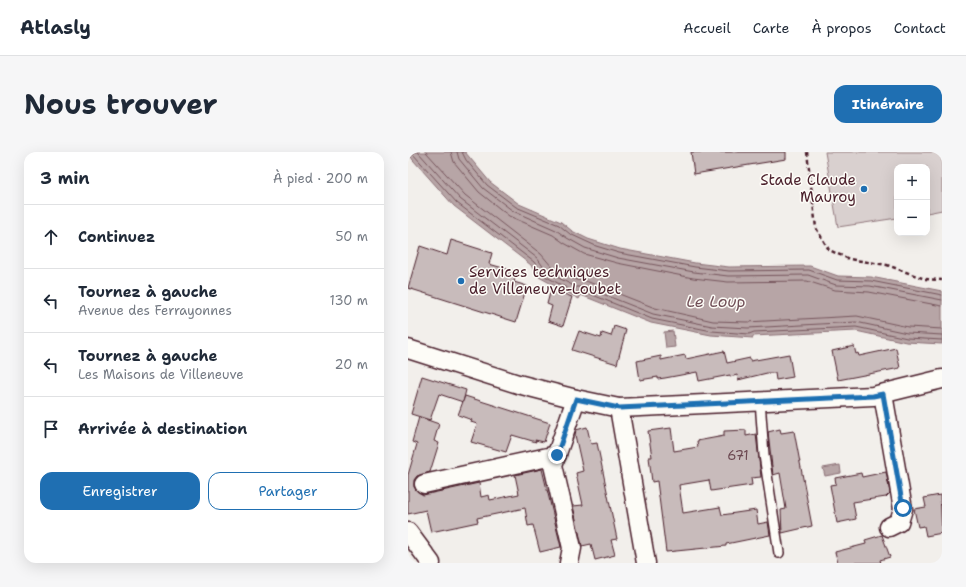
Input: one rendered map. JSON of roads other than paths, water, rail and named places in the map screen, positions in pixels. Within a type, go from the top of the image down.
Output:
[{"type":"street","points":[[408,349],[518,384],[619,408],[873,396],[942,378]]},
{"type":"street","points":[[883,394],[903,508],[898,522],[890,527]]},
{"type":"street","points":[[569,563],[572,548],[553,465],[576,399]]},
{"type":"street","points":[[619,408],[646,563]]},
{"type":"street","points":[[424,484],[557,455]]},
{"type":"street","points":[[408,532],[431,563]]},
{"type":"lane","points":[[760,401],[764,455],[779,553]]},
{"type":"water","name":"Le Loup","points":[[408,152],[465,152],[490,182],[519,204],[561,222],[572,231],[588,239],[620,249],[695,263],[729,267],[810,266],[838,276],[871,277],[942,291],[942,344],[906,342],[856,331],[753,336],[753,338],[711,335],[651,323],[581,295],[579,299],[539,277],[538,273],[534,271],[531,265],[454,206],[413,160]]},
{"type":"water","points":[[673,331],[675,347],[666,348],[664,332]]},
{"type":"water","points":[[840,465],[841,473],[825,476],[823,468]]},
{"type":"place","name":"Stade Claude Mauroy","points":[[864,189]]},
{"type":"place","name":"Services techniques de Villeneuve-Loubet","points":[[461,281]]}]
